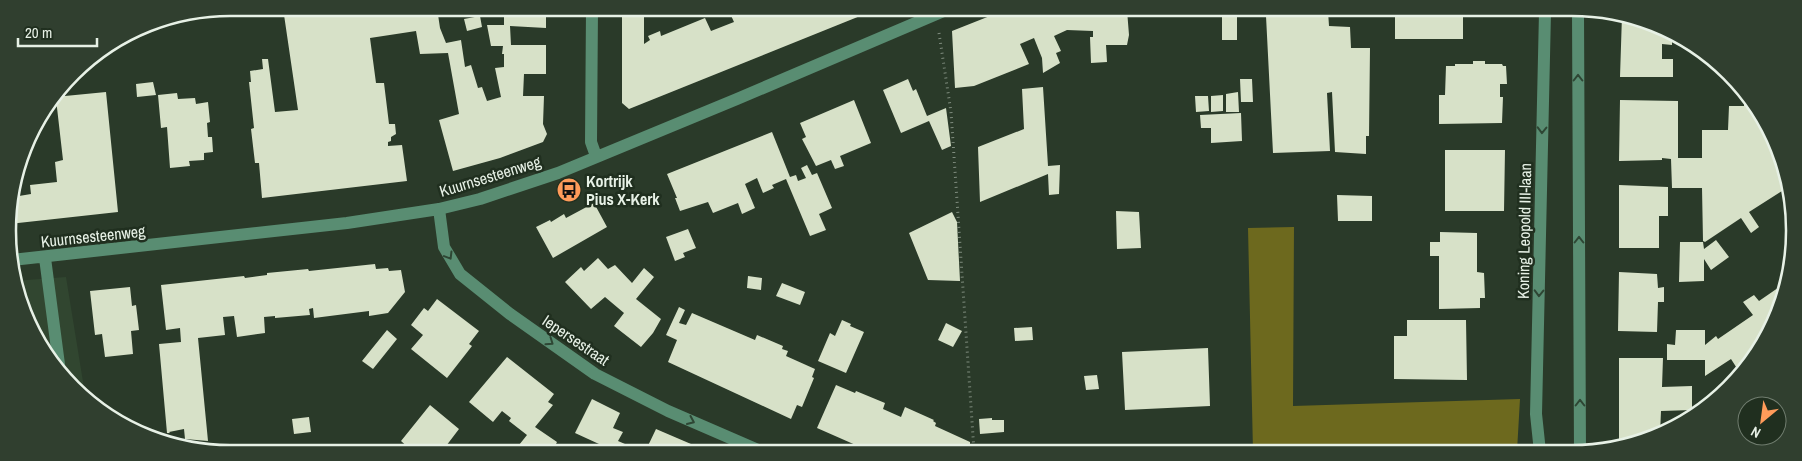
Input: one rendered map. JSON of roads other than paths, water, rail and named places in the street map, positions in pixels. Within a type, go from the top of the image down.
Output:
[{"type":"street","points":[[592,16],[591,142],[596,156]]},
{"type":"street","name":"Kuurnsesteenweg","points":[[18,260],[347,223],[439,209],[480,199],[541,178],[596,156],[932,16]]},
{"type":"street","name":"Koning Leopold III-laan","points":[[1539,445],[1536,406],[1545,16]]},
{"type":"street","points":[[1578,16],[1580,444]]},
{"type":"street","name":"Iepersestraat","points":[[439,209],[444,248],[460,274],[510,314],[595,374],[740,445]]},
{"type":"street","points":[[45,258],[58,357]]},
{"type":"place","name":"Kortrijk Pius X-Kerk","points":[[569,190]]}]
